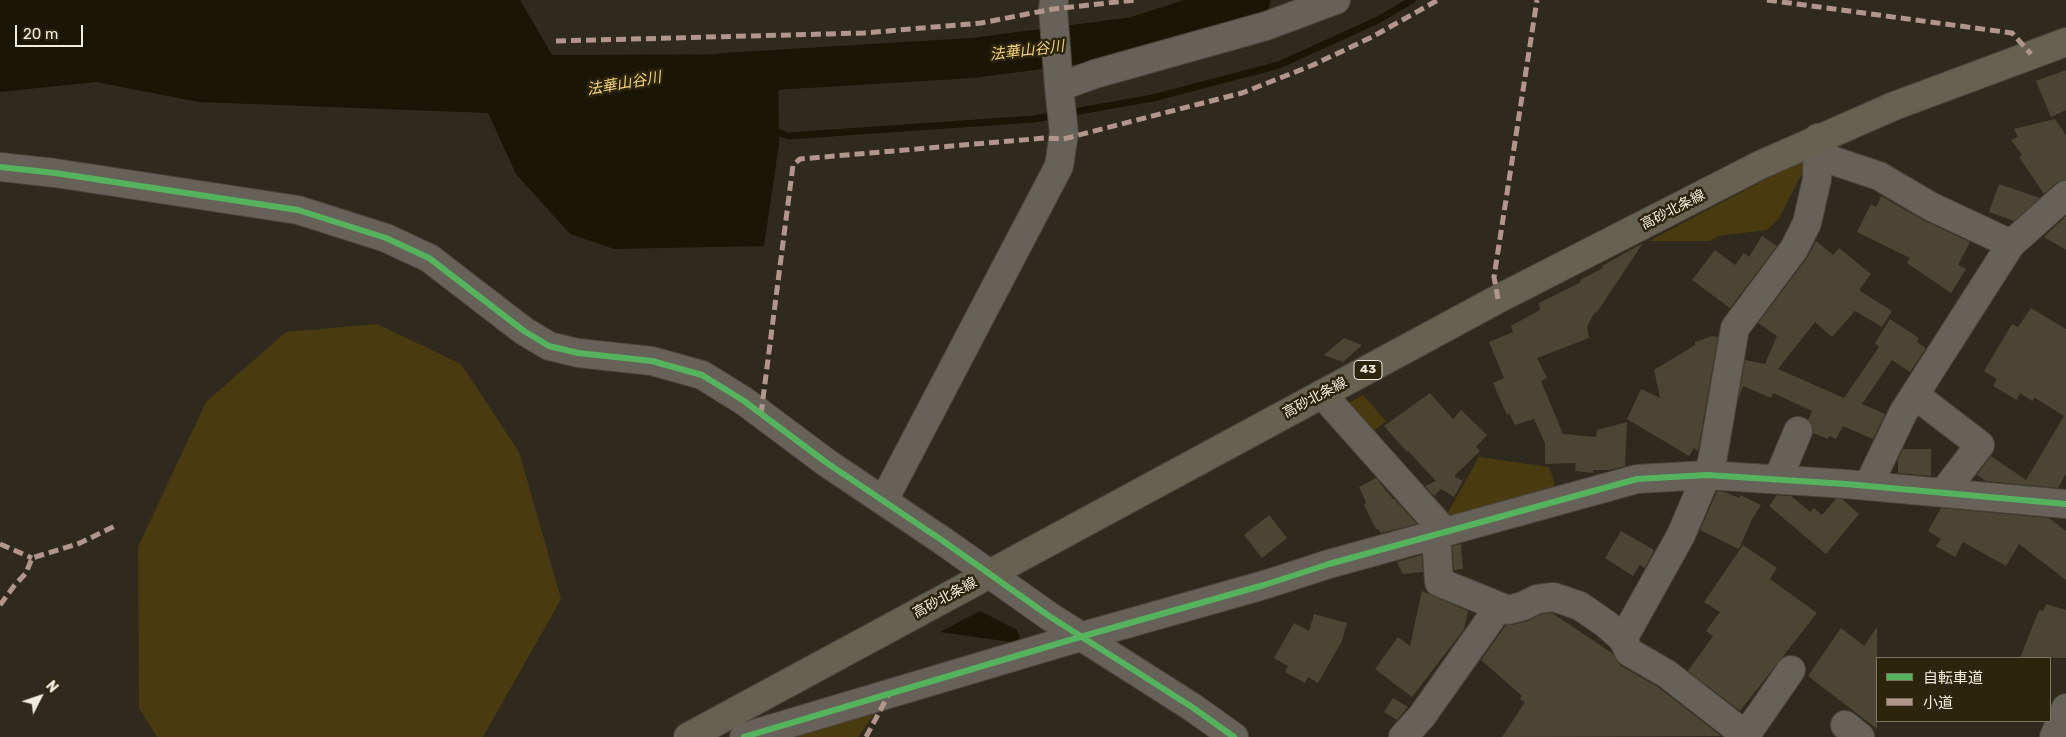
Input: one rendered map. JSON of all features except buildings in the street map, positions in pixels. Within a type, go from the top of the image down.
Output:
[{"type":"main road","name":"高砂北条線","points":[[688,737],[1498,299],[1752,169],[1818,138],[1894,106],[2066,42]]},
{"type":"street","points":[[1059,95],[1095,74],[1266,26],[1336,0]]},
{"type":"street","points":[[884,500],[1059,166],[1064,133],[1059,95],[1054,5]]},
{"type":"street","points":[[1818,138],[1828,159],[1879,176],[1930,206],[2011,244]]},
{"type":"street","points":[[1623,639],[1680,535],[1712,462],[1735,328],[1794,250],[1807,223],[1817,179],[1818,138]]},
{"type":"street","points":[[0,167],[74,176],[298,210],[386,238],[429,258],[524,330],[549,346],[578,353],[652,361],[702,375],[731,392],[827,463],[884,500],[1080,637],[1192,707],[1234,737]]},
{"type":"street","points":[[1868,486],[1903,413],[2011,244],[2066,195]]},
{"type":"street","points":[[1322,394],[1440,534],[1439,582],[1508,610],[1537,599],[1554,597],[1580,606],[1606,624],[1623,639],[1629,652],[1667,674],[1747,736],[1791,670]]},
{"type":"street","points":[[1915,395],[1980,445],[1943,493]]},
{"type":"street","points":[[1778,479],[1798,431]]},
{"type":"street","points":[[744,737],[1080,637],[1637,479],[1707,475],[1778,479],[2066,504]]},
{"type":"street","points":[[1403,737],[1422,716],[1499,607]]},
{"type":"street","points":[[2054,737],[2066,708]]},
{"type":"shaded area","points":[[1808,157],[1809,164],[1780,217],[1767,230],[1717,236],[1710,241],[1649,241]]},
{"type":"shaded area","points":[[377,324],[461,364],[519,452],[561,599],[483,737],[157,737],[139,708],[138,547],[206,402],[286,332]]},
{"type":"shaded area","points":[[1363,395],[1386,421],[1366,437],[1340,408]]},
{"type":"shaded area","points":[[1479,457],[1549,467],[1554,481],[1554,491],[1445,518]]},
{"type":"shaded area","points":[[878,709],[858,737],[773,737]]},
{"type":"water","points":[[0,0],[520,0],[552,55],[778,54],[779,144],[764,246],[614,249],[570,234],[516,174],[488,113],[199,102],[96,82],[0,92]]},
{"type":"water","points":[[980,611],[1017,630],[1020,638],[1018,643],[940,632]]},
{"type":"waterway","name":"法華山谷川","points":[[724,73],[972,58],[1134,37],[1250,0]]},
{"type":"waterway","points":[[1068,113],[1153,98],[1279,65],[1378,20],[1412,0]]},
{"type":"waterway","points":[[770,129],[788,136],[1034,119],[1057,115]]},
{"type":"marked path","points":[[556,41],[864,33],[981,23],[1053,9],[1135,0]]},
{"type":"marked path","points":[[761,414],[793,165],[800,159],[1045,138],[1063,139],[1242,93],[1313,65],[1372,37],[1438,0]]},
{"type":"marked path","points":[[1498,299],[1494,277],[1537,0]]},
{"type":"marked path","points":[[1767,0],[2012,33],[2031,54]]},
{"type":"marked path","points":[[0,605],[26,573],[32,558],[80,543],[115,526]]},
{"type":"marked path","points":[[0,544],[32,558]]},
{"type":"marked path","points":[[866,737],[889,694]]},
{"type":"cycle path","points":[[0,167],[55,173],[298,210],[386,238],[429,258],[524,331],[549,346],[578,353],[652,361],[702,375],[744,401],[827,463],[943,541],[1049,616],[1192,707],[1234,737]]},
{"type":"cycle path","points":[[744,737],[1080,637],[1264,585],[1329,564],[1637,479],[1707,475],[1846,484],[2066,504]]}]
